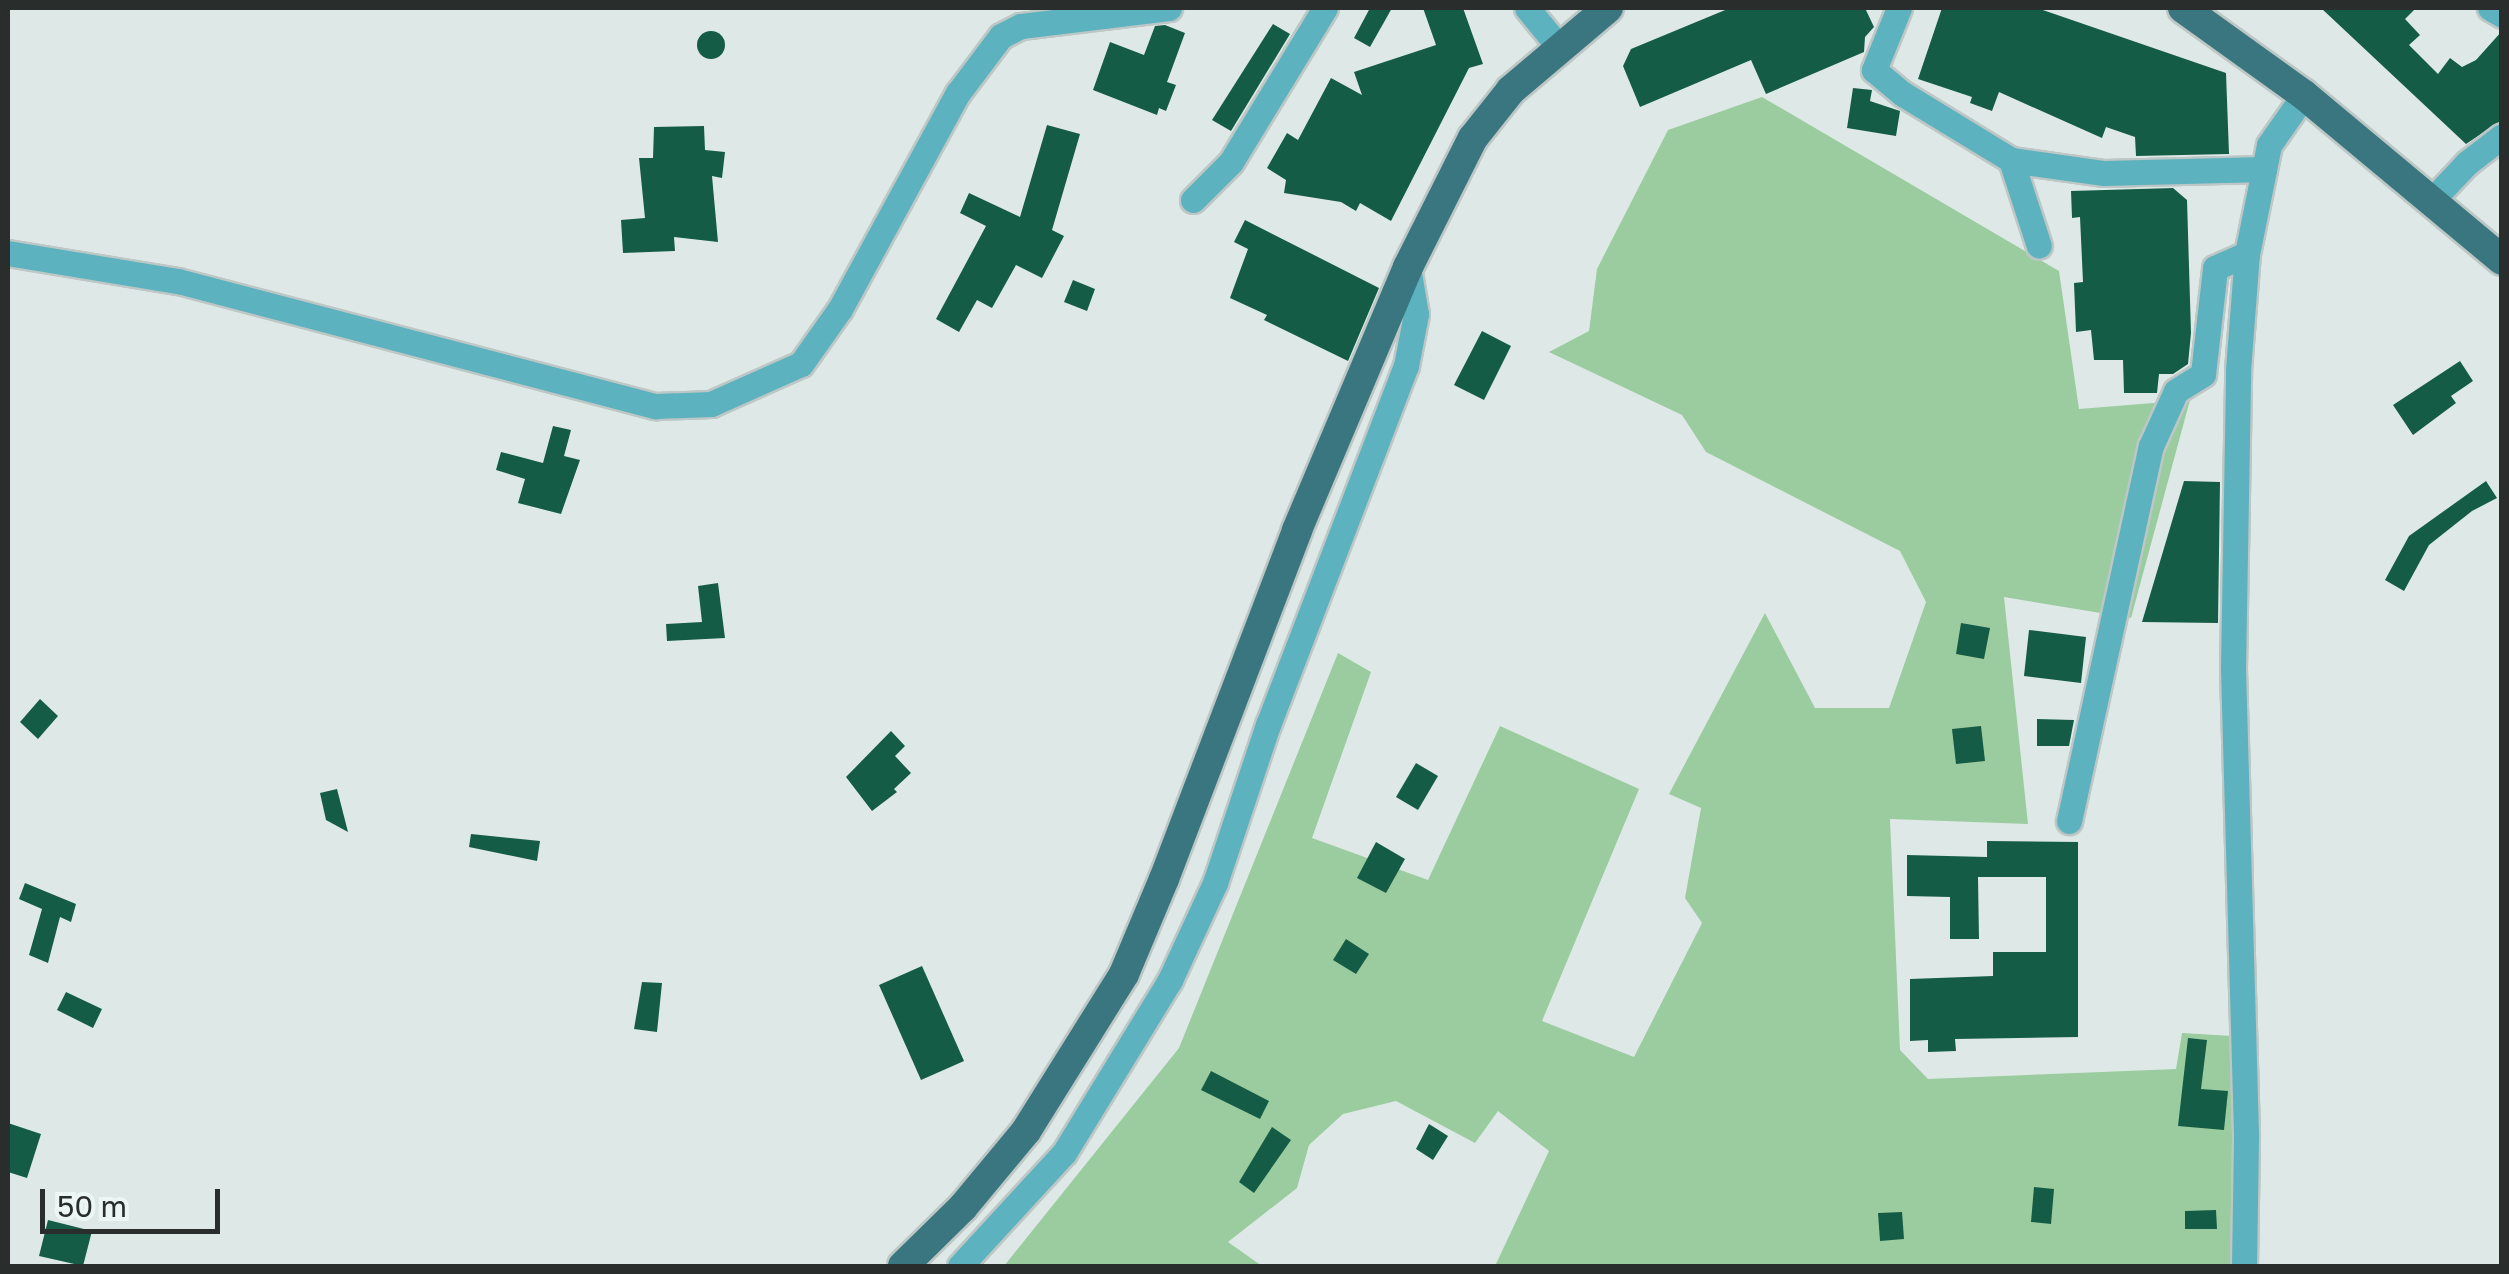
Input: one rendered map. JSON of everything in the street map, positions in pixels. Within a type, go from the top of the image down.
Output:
[{"type":"main road","points":[[903,1266],[963,1207],[1026,1131],[1124,974],[1297,530],[1408,267],[1474,138],[1510,90],[1608,8]]},
{"type":"main road","points":[[2184,8],[2304,95],[2502,260]]},
{"type":"street","points":[[8,254],[178,280],[656,406],[711,404],[801,364],[840,310],[958,94],[981,57],[1002,36],[1021,26],[1169,8]]},
{"type":"street","points":[[1193,200],[1246,139],[1325,8]]},
{"type":"street","points":[[1528,8],[1559,47]]},
{"type":"street","points":[[1899,8],[1874,70],[1903,94],[2010,160],[2104,173],[2264,170]]},
{"type":"street","points":[[2490,8],[2502,15]]},
{"type":"street","points":[[2244,1266],[2246,1134],[2233,668],[2238,370],[2247,254],[2264,170],[2276,133],[2304,95]]},
{"type":"street","points":[[2433,199],[2467,163],[2502,136]]},
{"type":"street","points":[[2010,160],[2038,246]]},
{"type":"street","points":[[2069,820],[2151,446],[2176,391],[2203,374],[2215,268],[2247,254]]},
{"type":"street","points":[[960,1266],[1064,1153],[1170,980],[1207,900],[1268,724],[1406,366],[1416,314],[1408,267]]},
{"type":"green space","points":[[1762,97],[2059,271],[2079,409],[2190,400],[2131,618],[2004,597],[2028,824],[1890,819],[1900,1050],[1928,1079],[2176,1069],[2182,1033],[2233,1036],[2237,1266],[1495,1266],[1549,1151],[1498,1111],[1475,1143],[1396,1101],[1343,1114],[1309,1145],[1297,1188],[1228,1242],[1262,1266],[1004,1266],[1179,1048],[1338,653],[1371,672],[1312,838],[1428,880],[1500,726],[1639,789],[1542,1021],[1634,1057],[1702,923],[1685,898],[1701,808],[1669,794],[1765,613],[1815,708],[1889,708],[1926,602],[1900,551],[1706,452],[1682,415],[1549,352],[1589,331],[1597,269],[1668,130]]},
{"type":"building","points":[[1370,8],[1392,8],[1370,47],[1354,38]]},
{"type":"building","points":[[1423,8],[1463,8],[1483,64],[1469,68],[1391,221],[1360,203],[1356,211],[1341,202],[1284,193],[1286,180],[1267,168],[1287,133],[1298,140],[1331,78],[1362,95],[1354,72],[1436,45]]},
{"type":"building","points":[[1730,8],[1865,8],[1874,27],[1865,37],[1864,52],[1766,94],[1751,60],[1640,107],[1623,66],[1631,49]]},
{"type":"building","points":[[1942,8],[2037,8],[2226,73],[2229,154],[2136,156],[2135,137],[2106,127],[2102,138],[1999,92],[1992,111],[1970,103],[1972,97],[1918,79]]},
{"type":"building","points":[[2321,8],[2416,8],[2405,19],[2420,35],[2409,45],[2438,74],[2450,58],[2462,67],[2476,60],[2502,31],[2502,120],[2466,144]]},
{"type":"building","points":[[1273,24],[1290,34],[1231,131],[1212,120]]},
{"type":"building","points":[[1165,25],[1185,33],[1167,82],[1176,85],[1166,111],[1159,108],[1157,115],[1093,90],[1110,42],[1144,55],[1155,26]]},
{"type":"building","points":[[711,31],[721,35],[725,45],[721,55],[711,59],[701,55],[697,45],[701,35]]},
{"type":"building","points":[[1853,88],[1872,90],[1870,101],[1900,111],[1896,136],[1847,128]]},
{"type":"building","points":[[1047,125],[1080,134],[1052,230],[1064,236],[1042,278],[1016,265],[992,308],[977,300],[959,332],[936,319],[986,226],[960,213],[969,193],[1020,217]]},
{"type":"building","points":[[704,126],[705,150],[725,152],[722,178],[712,176],[718,242],[674,237],[675,251],[623,253],[621,220],[645,218],[639,158],[653,158],[654,127]]},
{"type":"building","points":[[2173,188],[2187,200],[2191,333],[2188,364],[2173,374],[2159,374],[2157,393],[2124,393],[2123,360],[2094,360],[2091,330],[2076,332],[2074,283],[2083,282],[2080,217],[2072,218],[2071,191]]},
{"type":"building","points":[[1245,220],[1379,288],[1348,361],[1264,320],[1267,315],[1230,298],[1248,249],[1234,242]]},
{"type":"building","points":[[1073,280],[1095,289],[1087,311],[1064,302]]},
{"type":"building","points":[[1482,331],[1511,346],[1484,400],[1454,385]]},
{"type":"building","points":[[2460,361],[2473,381],[2451,396],[2456,403],[2413,435],[2393,405]]},
{"type":"building","points":[[553,426],[571,430],[564,456],[580,460],[561,514],[518,503],[525,479],[496,470],[501,452],[543,463]]},
{"type":"building","points":[[2184,481],[2220,482],[2218,623],[2142,622]]},
{"type":"building","points":[[2486,481],[2497,498],[2472,511],[2429,545],[2404,591],[2385,580],[2409,536]]},
{"type":"building","points":[[718,583],[725,638],[667,641],[666,624],[702,622],[698,586]]},
{"type":"building","points":[[1961,623],[1990,628],[1984,659],[1956,654]]},
{"type":"building","points":[[2029,630],[2086,637],[2081,683],[2024,676]]},
{"type":"building","points":[[40,699],[58,716],[38,739],[20,722]]},
{"type":"building","points":[[2037,719],[2074,720],[2069,746],[2037,746]]},
{"type":"building","points":[[1981,726],[1985,761],[1956,764],[1952,729]]},
{"type":"building","points":[[891,731],[905,746],[895,756],[911,773],[894,789],[897,792],[872,811],[846,777]]},
{"type":"building","points":[[1416,763],[1438,776],[1418,810],[1396,797]]},
{"type":"building","points":[[337,789],[348,832],[326,820],[320,793]]},
{"type":"building","points":[[471,834],[540,841],[537,861],[469,847]]},
{"type":"building","points":[[1987,841],[2078,842],[2078,1037],[1955,1039],[1956,1051],[1928,1052],[1928,1040],[1910,1041],[1910,979],[1993,976],[1993,952],[2046,952],[2046,877],[1978,877],[1979,939],[1950,939],[1950,897],[1907,896],[1907,855],[1987,857]]},
{"type":"building","points":[[1376,842],[1405,859],[1386,893],[1357,878]]},
{"type":"building","points":[[25,883],[76,904],[71,922],[60,917],[48,963],[29,955],[42,909],[19,899]]},
{"type":"building","points":[[1346,939],[1369,954],[1356,974],[1333,960]]},
{"type":"building","points":[[922,966],[964,1061],[921,1080],[879,985]]},
{"type":"building","points":[[642,982],[662,983],[657,1032],[634,1029]]},
{"type":"building","points":[[66,992],[102,1009],[93,1028],[57,1010]]},
{"type":"building","points":[[2188,1038],[2207,1040],[2201,1089],[2228,1091],[2224,1130],[2178,1126]]},
{"type":"building","points":[[1211,1071],[1269,1101],[1260,1119],[1201,1090]]},
{"type":"building","points":[[8,1123],[41,1134],[27,1178],[8,1172]]},
{"type":"building","points":[[1429,1124],[1448,1136],[1433,1160],[1416,1149]]},
{"type":"building","points":[[1272,1127],[1291,1140],[1254,1193],[1239,1182]]},
{"type":"building","points":[[2034,1187],[2054,1189],[2051,1224],[2031,1222]]},
{"type":"building","points":[[2216,1210],[2217,1229],[2185,1229],[2185,1211]]},
{"type":"building","points":[[1902,1212],[1904,1239],[1880,1241],[1878,1213]]},
{"type":"building","points":[[48,1220],[92,1231],[83,1266],[39,1256]]}]
